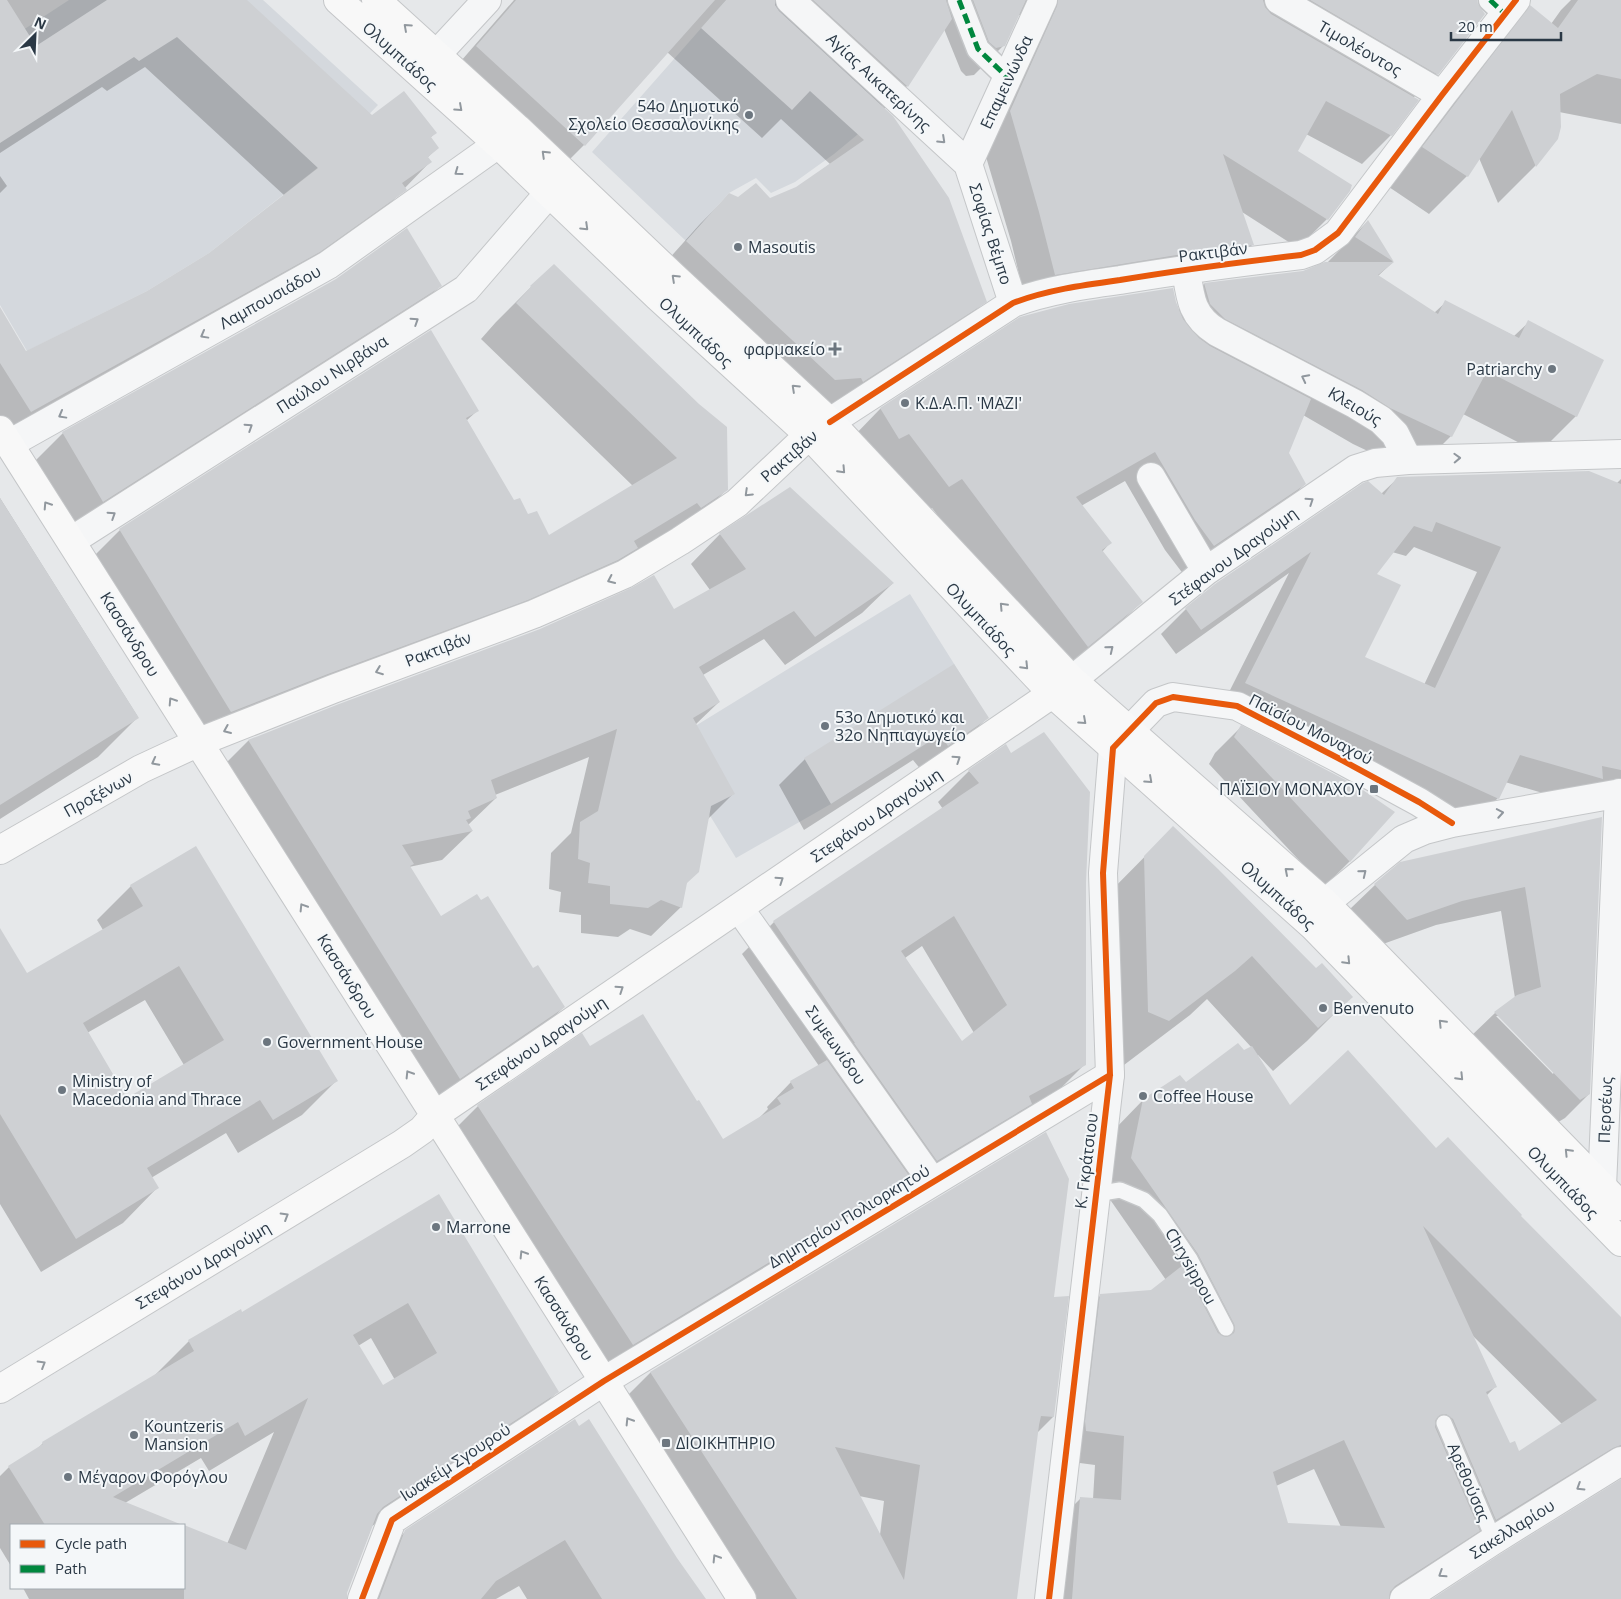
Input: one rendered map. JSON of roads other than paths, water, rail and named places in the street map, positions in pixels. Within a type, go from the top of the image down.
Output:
[{"type":"main road","name":"Ολυμπιάδος","points":[[338,0],[508,136]]},
{"type":"main road","name":"Ολυμπιάδος","points":[[376,0],[438,54],[508,136],[558,185],[657,296],[819,428],[1062,687],[1121,739],[1325,903],[1621,1206]]},
{"type":"main road","name":"Ρακτιβάν","points":[[199,742],[534,614],[625,574],[687,537],[737,503],[819,428]]},
{"type":"main road","name":"Κασσάνδρου","points":[[4,437],[742,1599]]},
{"type":"main road","name":"Στεφάνου Δραγούμη","points":[[0,1389],[402,1144],[422,1130],[435,1115],[1062,687]]},
{"type":"main road","name":"Ολυμπιάδος","points":[[1121,739],[1313,926],[1621,1242]]},
{"type":"main road","name":"Προξένων","points":[[0,850],[141,770],[199,742]]},
{"type":"street","points":[[438,54],[487,0]]},
{"type":"street","name":"Αγίας Αικατερίνης","points":[[790,0],[968,164]]},
{"type":"street","points":[[959,0],[978,49],[1008,78]]},
{"type":"street","name":"Επαμεινώνδα","points":[[968,164],[1043,0]]},
{"type":"street","name":"Τιμολέοντος","points":[[1279,0],[1442,95]]},
{"type":"street","name":"Ρακτιβάν","points":[[819,428],[1013,303],[1028,297],[1068,288],[1186,269],[1301,254],[1322,246],[1338,233],[1442,95],[1504,5]]},
{"type":"street","name":"Λαμπουσιάδου","points":[[4,437],[328,265],[508,136]]},
{"type":"street","name":"Σοφίας Βέμπο","points":[[968,164],[1013,303]]},
{"type":"street","name":"Παύλου Νιρβάνα","points":[[71,541],[466,289],[558,185]]},
{"type":"street","name":"Κλειούς","points":[[1186,269],[1193,306],[1206,325],[1355,404],[1381,420],[1395,434],[1408,460]]},
{"type":"street","points":[[1408,460],[1621,454]]},
{"type":"street","name":"Στέφανου Δραγούμη","points":[[1062,687],[1206,571],[1356,470],[1376,463],[1408,460]]},
{"type":"street","points":[[1151,477],[1206,571]]},
{"type":"street","name":"Παϊσίου Μοναχού","points":[[1121,739],[1156,703],[1173,697],[1237,706],[1420,802],[1452,823]]},
{"type":"street","name":"Κ. Γκράτσιου","points":[[1049,1599],[1110,1075],[1104,873],[1121,739]]},
{"type":"street","points":[[1325,903],[1404,840],[1425,830],[1452,823],[1620,793]]},
{"type":"street","name":"Περσέως","points":[[1602,1187],[1620,793]]},
{"type":"street","name":"Συμεωνίδου","points":[[740,908],[932,1182]]},
{"type":"street","name":"Δημητρίου Πολιορκητού","points":[[604,1381],[1110,1075]]},
{"type":"street","name":"Ιωακείμ Σγουρού","points":[[362,1599],[392,1520],[604,1381]]},
{"type":"street","name":"Σακελλαρίου","points":[[1404,1599],[1621,1461]]},
{"type":"lane","name":"Chrysippou","points":[[1096,1194],[1120,1190],[1144,1200],[1160,1215],[1190,1259],[1226,1328]]},
{"type":"lane","name":"Αρεθούσας","points":[[1444,1424],[1494,1540]]},
{"type":"place","name":"54ο Δημοτικό Σχολείο Θεσσαλονίκης","points":[[749,115]]},
{"type":"place","name":"Masoutis","points":[[738,247]]},
{"type":"place","name":"φαρμακείο","points":[[835,349]]},
{"type":"place","name":"Patriarchy","points":[[1552,369]]},
{"type":"place","name":"Κ.Δ.Α.Π. 'ΜΑΖΙ'","points":[[905,403]]},
{"type":"place","name":"53ο Δημοτικό και 32ο Νηπιαγωγείο","points":[[825,726]]},
{"type":"place","name":"ΠΑΪΣΙΟΥ ΜΟΝΑΧΟΥ","points":[[1374,789]]},
{"type":"place","name":"Benvenuto","points":[[1323,1008]]},
{"type":"place","name":"Government House","points":[[267,1042]]},
{"type":"place","name":"Ministry of Macedonia and Thrace","points":[[62,1090]]},
{"type":"place","name":"Coffee House","points":[[1143,1096]]},
{"type":"place","name":"Marrone","points":[[436,1227]]},
{"type":"place","name":"Kountzeris Mansion","points":[[134,1435]]},
{"type":"place","name":"ΔΙΟΙΚΗΤΗΡΙΟ","points":[[666,1443]]},
{"type":"place","name":"Μέγαρον Φορόγλου","points":[[68,1477]]}]
